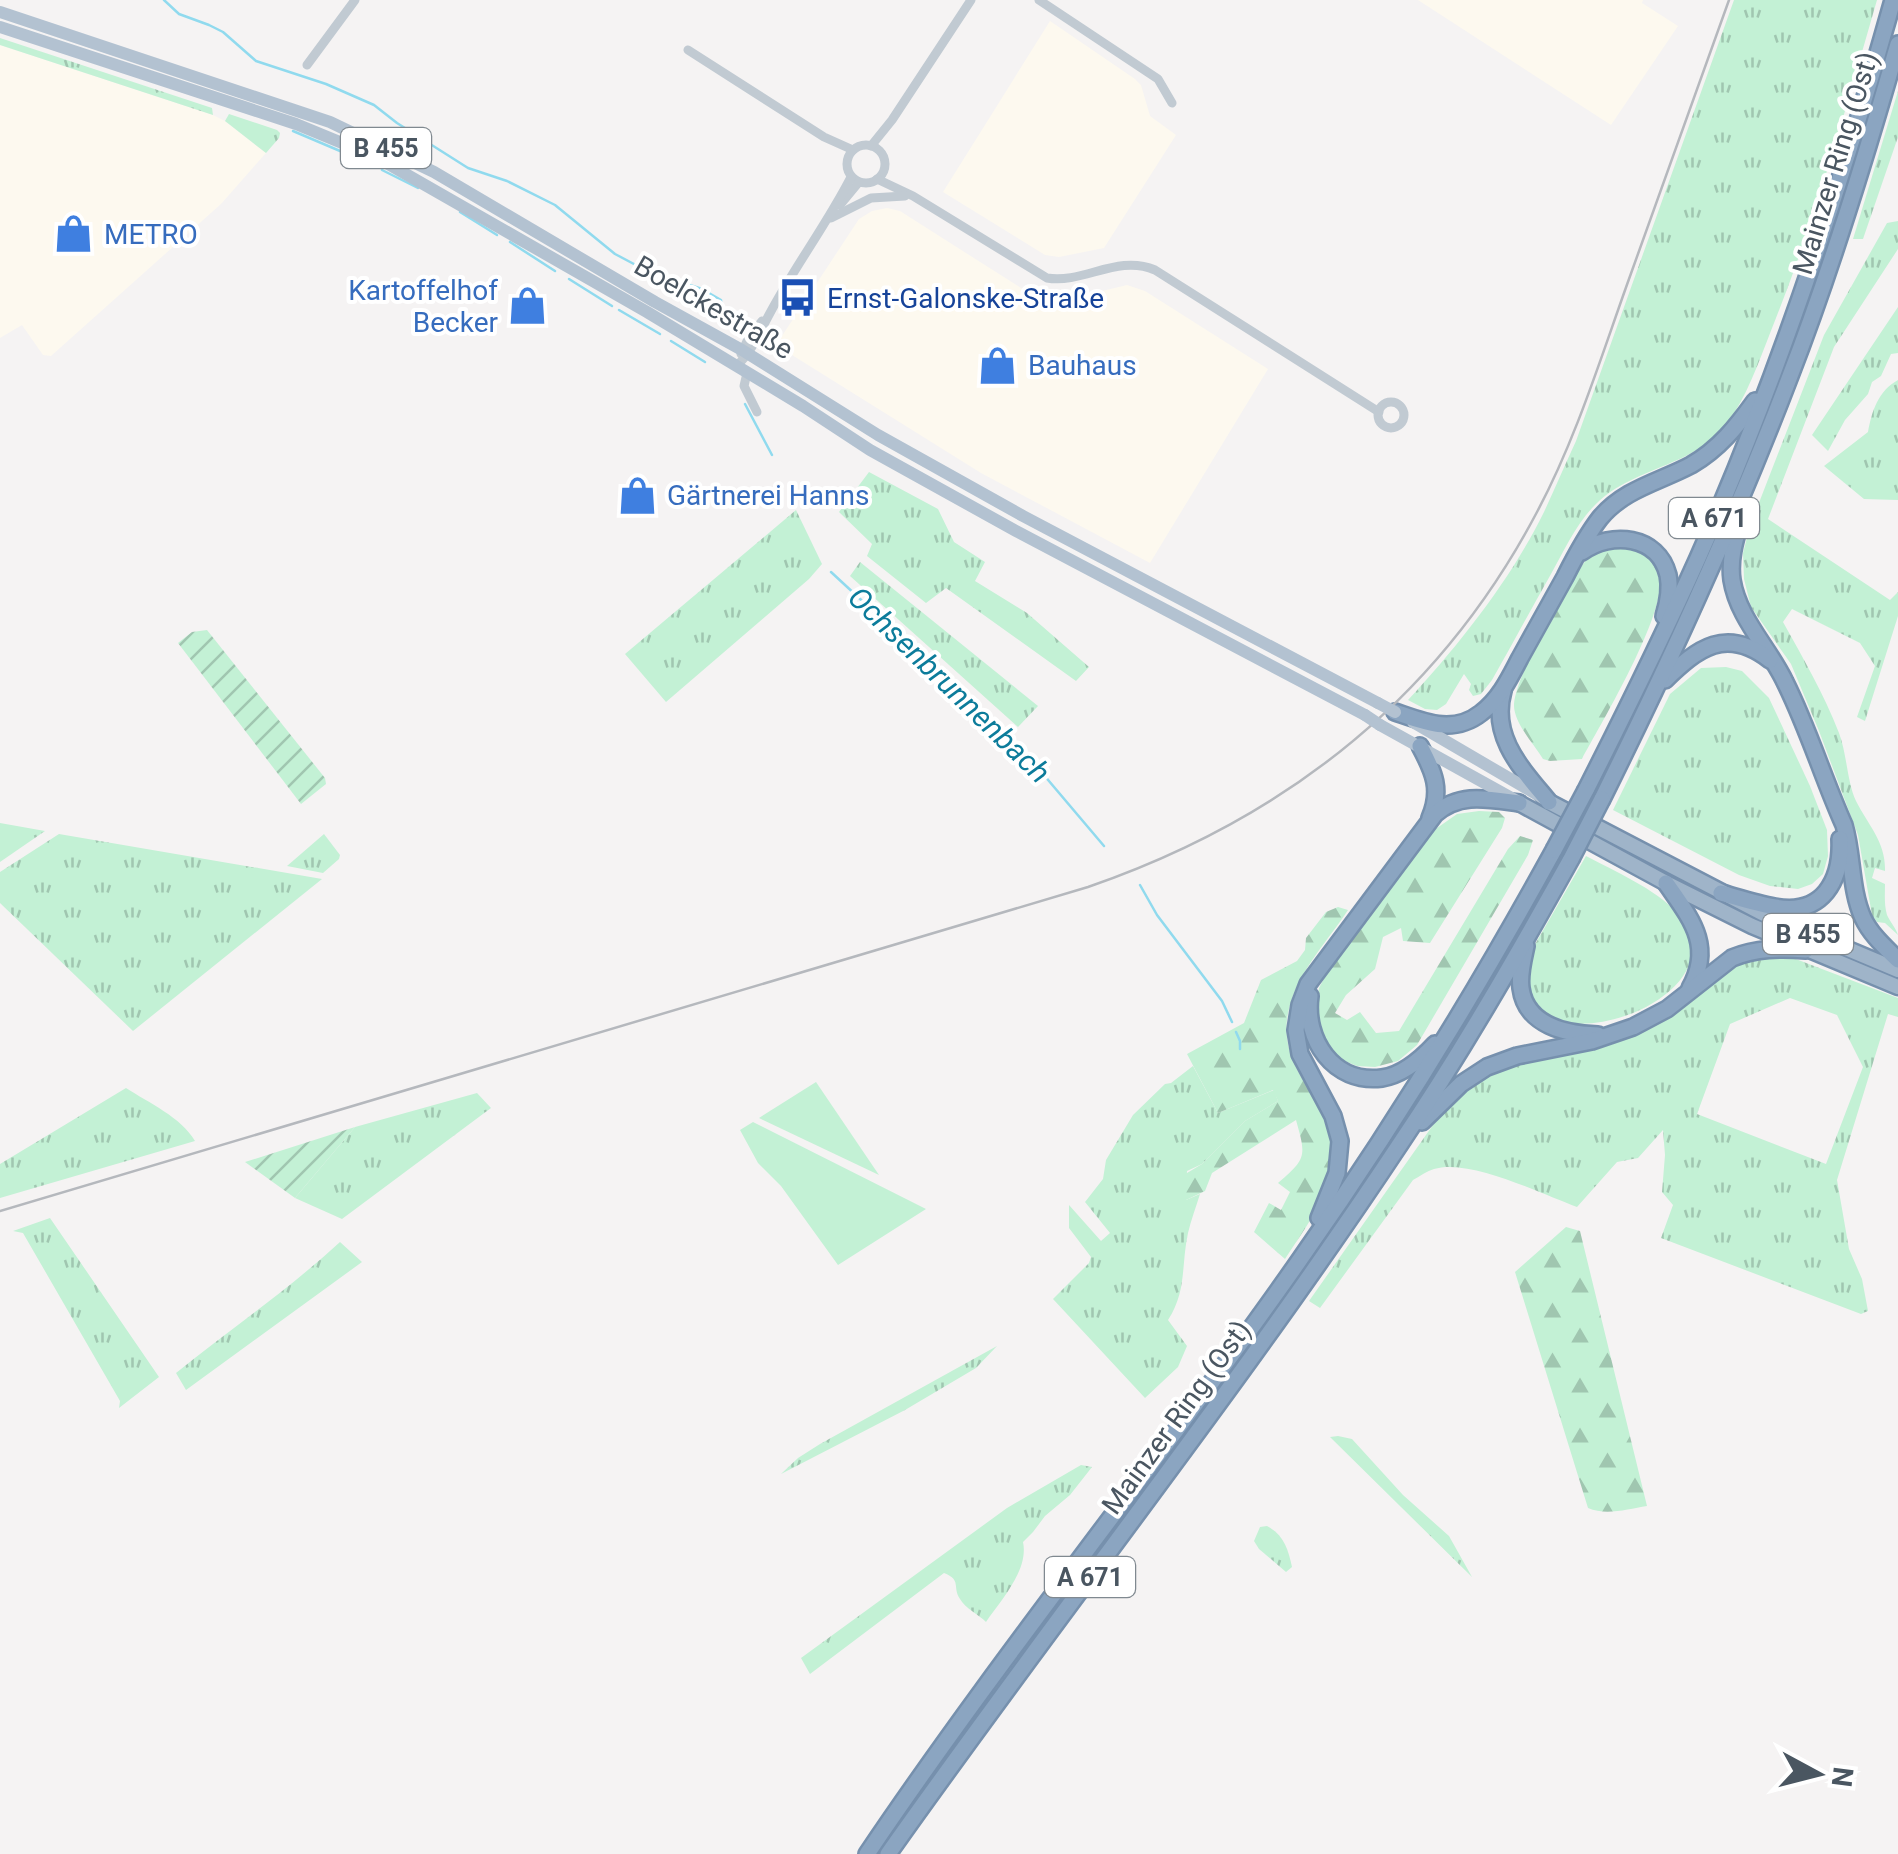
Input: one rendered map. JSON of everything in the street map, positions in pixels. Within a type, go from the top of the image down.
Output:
[{"type":"highway","name":"Mainzer Ring (Ost)","points":[[1775,367],[1864,102],[1893,0]]},
{"type":"highway","name":"Mainzer Ring (Ost)","points":[[1756,462],[1819,296],[1898,44]]},
{"type":"highway","points":[[1395,712],[1432,725],[1462,724],[1481,714],[1504,687],[1593,528],[1612,505],[1636,489],[1693,464],[1728,436],[1775,367]]},
{"type":"highway","name":"A 671","points":[[1298,1262],[1386,1133],[1468,1002],[1586,790],[1698,556],[1775,367]]},
{"type":"highway","points":[[1756,462],[1734,547],[1732,578],[1740,607],[1786,682],[1847,837],[1864,918],[1898,960]]},
{"type":"highway","name":"A 671","points":[[1401,1143],[1571,859],[1658,686],[1756,462]]},
{"type":"highway","points":[[1573,562],[1593,544],[1614,538],[1636,540],[1659,558],[1668,576],[1668,599],[1648,666]]},
{"type":"highway","points":[[1658,686],[1694,654],[1720,643],[1751,648],[1778,668]]},
{"type":"highway","points":[[1504,687],[1500,713],[1504,738],[1514,758],[1549,802]]},
{"type":"highway","points":[[1420,746],[1437,782],[1436,802],[1428,821]]},
{"type":"highway","points":[[1298,1262],[1331,1194],[1340,1158],[1333,1116],[1305,1066],[1297,1042],[1300,1005],[1308,984],[1428,821],[1442,808],[1458,800],[1482,798],[1519,802]]},
{"type":"highway","name":"B 455","points":[[1519,802],[1666,883],[1806,950],[1898,987]]},
{"type":"highway","name":"B 455","points":[[1549,802],[1721,893],[1819,939],[1898,970]]},
{"type":"highway","points":[[1721,893],[1788,909],[1818,899],[1832,885],[1840,864],[1835,805]]},
{"type":"highway","points":[[1666,883],[1692,922],[1700,947],[1698,968],[1682,998]]},
{"type":"highway","points":[[1527,938],[1521,988],[1531,1012],[1541,1022],[1568,1032],[1615,1033]]},
{"type":"highway","points":[[1401,1143],[1462,1084],[1487,1066],[1516,1056],[1573,1046],[1650,1019],[1742,954],[1769,949],[1806,950]]},
{"type":"highway","points":[[1322,964],[1310,996],[1309,1021],[1318,1046],[1348,1074],[1384,1078],[1407,1068],[1432,1047],[1468,1002]]},
{"type":"highway","name":"Mainzer Ring (Ost)","points":[[888,1854],[1293,1300],[1401,1143]]},
{"type":"highway","name":"Mainzer Ring (Ost)","points":[[867,1854],[1298,1262]]},
{"type":"main road","name":"Boelckestraße","points":[[0,12],[330,122],[379,144],[746,352],[878,436],[1395,712]]},
{"type":"main road","name":"Boelckestraße","points":[[0,26],[296,124],[376,157],[535,246],[870,450],[1420,746]]},
{"type":"main road","name":"B 455","points":[[1395,712],[1549,802]]},
{"type":"main road","name":"B 455","points":[[1420,746],[1519,802]]},
{"type":"street","points":[[307,65],[355,0]]},
{"type":"street","points":[[875,149],[972,0]]},
{"type":"street","points":[[1039,0],[1158,79],[1172,102]]},
{"type":"street","points":[[688,50],[850,154]]},
{"type":"street","points":[[864,145],[875,149],[884,161],[880,175],[867,183],[855,179],[846,166],[850,154],[864,145]]},
{"type":"street","points":[[880,175],[1047,278],[1069,278],[1122,265],[1136,264],[1154,270],[1379,412]]},
{"type":"street","points":[[757,412],[743,384],[746,352],[855,179]]},
{"type":"street","points":[[828,219],[870,198],[913,196]]},
{"type":"shaded area","points":[[1418,0],[1643,0],[1642,3],[1678,26],[1611,125]]},
{"type":"shaded area","points":[[1050,21],[1135,79],[1141,85],[1150,116],[1176,135],[1104,248],[1059,257],[1045,255],[943,192]]},
{"type":"shaded area","points":[[0,45],[213,115],[266,153],[221,204],[51,356],[43,355],[22,325],[0,338]]},
{"type":"shaded area","points":[[887,208],[900,211],[1032,295],[1065,300],[1127,285],[1145,291],[1268,369],[1150,563],[981,473],[776,345],[859,219]]},
{"type":"green space","points":[[1734,0],[1877,0],[1805,240],[1752,380],[1733,415],[1703,446],[1612,491],[1589,511],[1481,694],[1473,696],[1464,674],[1446,704],[1437,710],[1425,709],[1408,700],[1465,634],[1516,562],[1576,441]]},
{"type":"green space","points":[[0,38],[212,108],[213,115],[0,45]]},
{"type":"green space","points":[[1898,91],[1898,137],[1863,239],[1853,239]]},
{"type":"green space","points":[[229,114],[277,130],[279,138],[266,153],[225,121]]},
{"type":"green space","points":[[1898,221],[1898,249],[1834,347],[1768,519],[1890,600],[1898,592],[1898,616],[1865,721],[1857,717],[1875,666],[1860,643],[1792,609],[1783,622],[1842,741],[1853,793],[1885,861],[1885,871],[1875,868],[1872,878],[1885,884],[1887,915],[1898,935],[1872,915],[1858,835],[1791,664],[1751,607],[1743,553],[1824,335],[1887,223]]},
{"type":"green space","points":[[1898,307],[1898,353],[1891,354],[1881,376],[1872,382],[1868,394],[1845,420],[1828,451],[1812,435]]},
{"type":"green space","points":[[1898,380],[1898,500],[1864,499],[1824,466],[1868,432],[1877,402]]},
{"type":"green space","points":[[869,472],[938,509],[954,542],[985,562],[975,581],[1027,613],[1089,667],[1076,681],[946,588],[926,603],[867,556],[872,544],[839,512]]},
{"type":"green space","points":[[796,510],[822,564],[666,702],[625,654]]},
{"type":"green space","points":[[1615,541],[1641,549],[1659,568],[1661,585],[1656,608],[1633,664],[1582,759],[1543,759],[1517,718],[1517,690],[1544,627],[1580,568],[1589,557]]},
{"type":"green space","points":[[860,562],[1038,706],[1018,727],[850,576]]},
{"type":"green space","points":[[207,630],[325,778],[326,784],[301,804],[178,643],[192,632]]},
{"type":"green space","points":[[1701,668],[1742,671],[1769,698],[1810,786],[1827,830],[1828,856],[1823,874],[1812,884],[1798,889],[1770,886],[1739,875],[1613,810],[1670,694]]},
{"type":"green space","points":[[1499,812],[1505,818],[1502,828],[1430,943],[1403,941],[1401,928],[1383,937],[1375,969],[1346,995],[1335,1013],[1347,1020],[1360,1012],[1376,1033],[1399,1031],[1508,849],[1520,836],[1533,840],[1528,855],[1417,1045],[1398,1061],[1375,1067],[1342,1060],[1328,1049],[1315,1019],[1319,988],[1332,963],[1430,833],[1457,814]]},
{"type":"green space","points":[[0,823],[45,831],[0,862]]},
{"type":"green space","points":[[59,834],[322,879],[133,1031],[0,903],[0,872]]},
{"type":"green space","points":[[324,834],[340,855],[323,873],[287,866]]},
{"type":"green space","points":[[1586,856],[1668,904],[1677,913],[1692,946],[1683,977],[1656,1001],[1619,1018],[1581,1024],[1548,1016],[1528,994],[1530,953]]},
{"type":"green space","points":[[1338,907],[1348,910],[1301,978],[1287,1025],[1288,1046],[1324,1116],[1333,1155],[1323,1197],[1285,1259],[1254,1232],[1269,1203],[1281,1210],[1290,1192],[1278,1183],[1302,1156],[1296,1120],[1212,1173],[1205,1191],[1178,1201],[1170,1192],[1172,1182],[1202,1164],[1245,1121],[1278,1101],[1273,1090],[1218,1113],[1187,1054],[1244,1023],[1261,980],[1297,961],[1305,950],[1306,938],[1326,912]]},
{"type":"green space","points":[[1780,953],[1898,998],[1898,1017],[1888,1014],[1837,1180],[1849,1249],[1862,1279],[1868,1311],[1861,1314],[1661,1238],[1673,1205],[1662,1192],[1663,1130],[1638,1158],[1617,1162],[1577,1207],[1466,1168],[1429,1171],[1413,1180],[1320,1308],[1309,1301],[1433,1125],[1485,1075],[1511,1061],[1586,1048],[1738,960]],"holes":[[[1790,998],[1837,1015],[1863,1067],[1826,1164],[1697,1114],[1730,1024]]]},
{"type":"green space","points":[[1193,1066],[1218,1113],[1274,1090],[1278,1101],[1245,1121],[1202,1164],[1187,1171],[1186,1200],[1200,1194],[1188,1233],[1181,1288],[1168,1320],[1187,1346],[1178,1367],[1145,1398],[1053,1299],[1091,1257],[1069,1228],[1069,1205],[1101,1241],[1110,1233],[1085,1202],[1103,1179],[1106,1160],[1133,1115],[1165,1084]]},
{"type":"green space","points":[[816,1082],[879,1175],[759,1118]]},
{"type":"green space","points":[[126,1088],[173,1118],[195,1141],[0,1198],[0,1164]]},
{"type":"green space","points":[[477,1093],[491,1108],[342,1219],[295,1198],[355,1127]]},
{"type":"green space","points":[[753,1122],[926,1209],[838,1265],[781,1186],[758,1163],[740,1130]]},
{"type":"green space","points":[[355,1127],[295,1198],[245,1162]]},
{"type":"green space","points":[[50,1218],[159,1377],[119,1408],[120,1401],[23,1233],[13,1231]]},
{"type":"green space","points":[[1566,1227],[1580,1231],[1647,1506],[1610,1512],[1588,1508],[1515,1272]]},
{"type":"green space","points":[[340,1242],[362,1262],[186,1390],[176,1373]]},
{"type":"green space","points":[[997,1346],[976,1368],[781,1474],[820,1444]]},
{"type":"green space","points":[[1330,1437],[1352,1439],[1403,1495],[1449,1536],[1472,1577]]},
{"type":"green space","points":[[1081,1465],[1092,1467],[1023,1542],[1018,1574],[986,1622],[962,1602],[955,1581],[944,1573],[810,1674],[801,1658],[1007,1508]]},
{"type":"green space","points":[[1267,1526],[1287,1548],[1292,1567],[1286,1572],[1254,1541],[1260,1527]]},
{"type":"waterway","points":[[164,0],[179,14],[223,32],[256,61],[374,105],[468,168],[507,181],[555,205],[615,254],[721,300],[723,317]]},
{"type":"waterway","name":"Ochsenbrunnenbach","points":[[293,131],[373,165]]},
{"type":"waterway","name":"Ochsenbrunnenbach","points":[[382,170],[418,188]]},
{"type":"waterway","name":"Ochsenbrunnenbach","points":[[460,212],[497,235]]},
{"type":"waterway","name":"Ochsenbrunnenbach","points":[[510,242],[555,271]]},
{"type":"waterway","name":"Ochsenbrunnenbach","points":[[569,279],[612,306]]},
{"type":"waterway","name":"Ochsenbrunnenbach","points":[[619,310],[660,334]]},
{"type":"waterway","name":"Ochsenbrunnenbach","points":[[671,341],[705,362]]},
{"type":"waterway","name":"Ochsenbrunnenbach","points":[[745,404],[772,455]]},
{"type":"waterway","name":"Ochsenbrunnenbach","points":[[831,572],[1021,748],[1104,846]]},
{"type":"waterway","name":"Ochsenbrunnenbach","points":[[1140,885],[1157,915],[1222,1001],[1232,1022]]},
{"type":"waterway","name":"Ochsenbrunnenbach","points":[[1236,1032],[1240,1049]]},
{"type":"railway","points":[[0,1211],[1088,887],[1160,859],[1291,788],[1350,744],[1404,694],[1453,640],[1498,579],[1537,512],[1587,397],[1729,0]]},
{"type":"place","name":"METRO","points":[[74,234]]},
{"type":"place","name":"Ernst-Galonske-Straße","points":[[797,298]]},
{"type":"place","name":"Kartoffelhof Becker","points":[[528,306]]},
{"type":"place","name":"Bauhaus","points":[[998,365]]},
{"type":"place","name":"Gärtnerei Hanns","points":[[637,495]]}]
